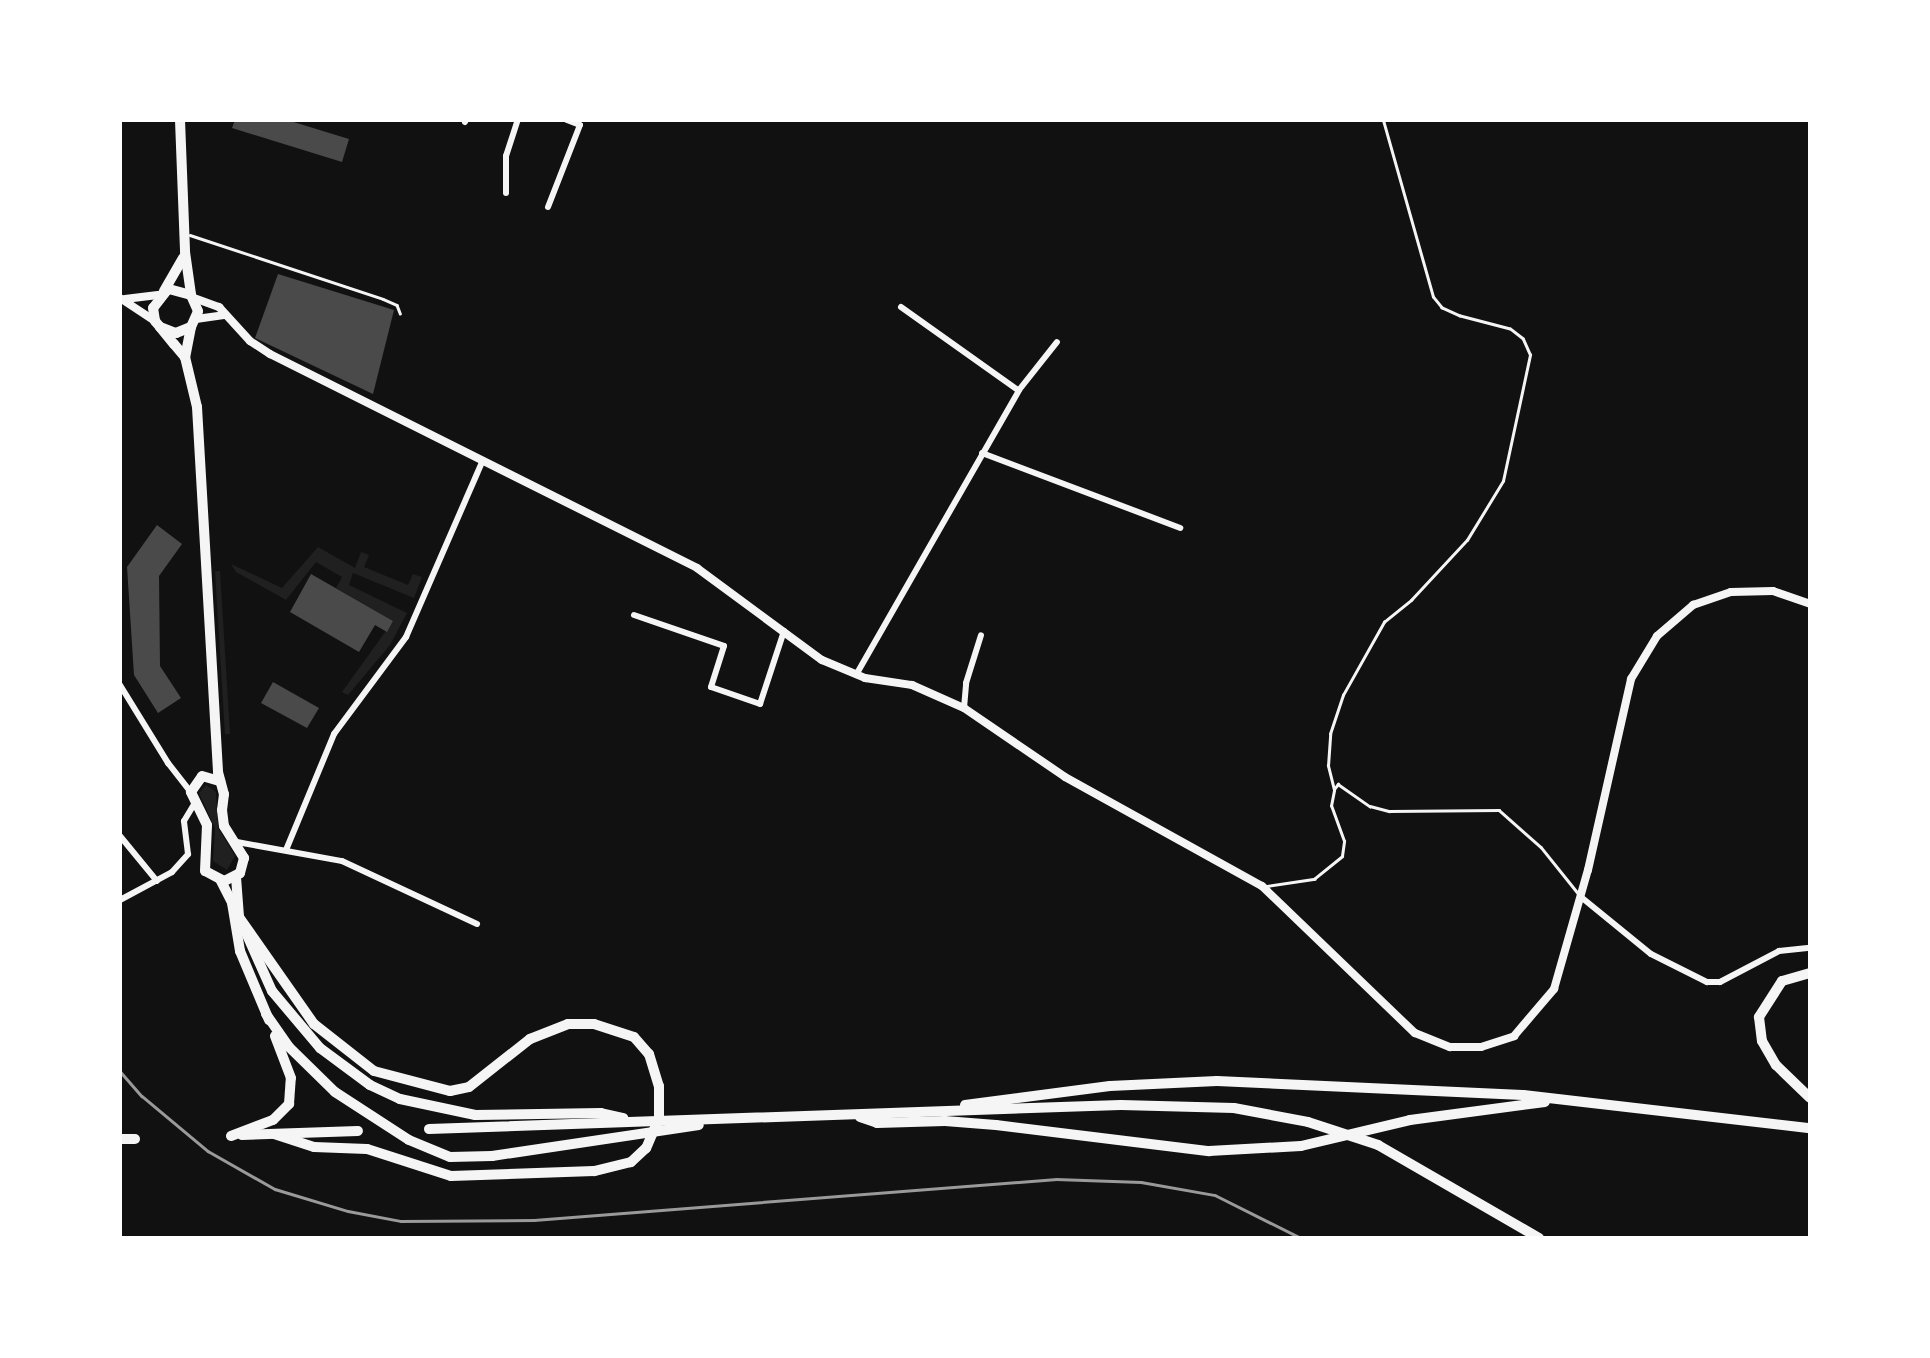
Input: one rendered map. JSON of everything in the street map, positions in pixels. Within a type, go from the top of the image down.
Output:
[{"type":"main road","points":[[180,120],[185,252],[194,323],[185,357]]},
{"type":"main road","points":[[185,252],[179,272],[153,308],[157,324],[185,357],[197,407],[224,826],[237,842],[244,864],[236,877],[239,917],[260,970],[285,1010],[338,1064],[400,1099],[475,1114],[601,1114],[643,1122]]},
{"type":"main road","points":[[162,293],[178,288],[192,296]]},
{"type":"main road","points":[[157,324],[176,333],[194,323]]},
{"type":"main road","points":[[218,757],[193,797],[207,825],[202,860],[205,870],[220,881],[232,903],[240,951],[291,1078],[289,1104],[272,1120],[232,1136],[358,1132]]},
{"type":"main road","points":[[202,777],[220,781]]},
{"type":"main road","points":[[220,881],[236,877]]},
{"type":"main road","points":[[239,917],[314,1024],[374,1071],[450,1092],[469,1088],[530,1039],[568,1024],[594,1024],[634,1037],[649,1054],[660,1086],[659,1118],[646,1148],[630,1162],[594,1171],[451,1176],[367,1150],[314,1147],[274,1134]]},
{"type":"main road","points":[[1810,974],[1782,982],[1759,1017],[1762,1041],[1776,1065],[1810,1098]]},
{"type":"main road","points":[[266,1014],[289,1047],[335,1092],[409,1140],[450,1157],[671,1132],[721,1120]]},
{"type":"main road","points":[[904,1113],[1164,1082],[1315,1085],[1572,1100],[1810,1128]]},
{"type":"main road","points":[[854,1115],[877,1123],[946,1121],[1209,1151],[1302,1146],[1455,1112],[1572,1100]]},
{"type":"main road","points":[[429,1129],[1176,1105],[1273,1113],[1378,1146],[1539,1238]]},
{"type":"main road","points":[[120,1140],[136,1139]]},
{"type":"street","points":[[506,192],[506,156],[518,120]]},
{"type":"street","points":[[548,208],[580,125],[569,120]]},
{"type":"street","points":[[120,299],[162,293]]},
{"type":"street","points":[[192,296],[228,316],[250,341],[270,354],[680,558],[822,660],[856,675],[912,685],[964,708],[1065,777],[1262,886],[1415,1033],[1450,1047],[1466,1048],[1514,1036],[1539,1011],[1561,972],[1632,679],[1656,636],[1693,605],[1731,592],[1774,591],[1810,604]]},
{"type":"street","points":[[120,299],[157,324]]},
{"type":"street","points":[[901,307],[1019,390]]},
{"type":"street","points":[[194,323],[208,314],[228,316]]},
{"type":"street","points":[[856,675],[1019,390],[1057,342]]},
{"type":"street","points":[[982,453],[1180,528]]},
{"type":"street","points":[[286,850],[334,734],[406,637],[483,460]]},
{"type":"street","points":[[634,615],[724,646],[711,688],[760,704],[784,631]]},
{"type":"street","points":[[964,708],[966,684],[981,635]]},
{"type":"street","points":[[120,685],[193,797],[184,822],[188,854],[156,881],[120,900]]},
{"type":"street","points":[[176,773],[202,777]]},
{"type":"street","points":[[187,834],[195,825],[207,825]]},
{"type":"street","points":[[120,836],[156,881]]},
{"type":"street","points":[[237,842],[261,850],[286,850],[342,861],[477,924]]},
{"type":"street","points":[[244,864],[261,850]]},
{"type":"street","points":[[1581,897],[1651,954],[1707,982],[1720,982],[1779,952],[1810,948]]},
{"type":"lane","points":[[1334,790],[1328,766],[1330,734],[1343,695],[1384,622],[1411,600],[1466,540],[1504,481],[1530,355],[1523,339],[1510,329],[1460,316],[1442,308],[1433,297],[1382,120]]},
{"type":"lane","points":[[184,232],[212,246],[383,300],[396,305],[400,313]]},
{"type":"lane","points":[[1262,886],[1314,879],[1342,856],[1344,841],[1331,806],[1338,784],[1370,806],[1388,811],[1499,810],[1541,847],[1581,897]]},
{"type":"shaded area","points":[[318,547],[355,568],[361,552],[369,555],[364,567],[408,585],[413,574],[422,577],[414,598],[353,573],[349,585],[407,613],[390,645],[348,695],[342,692],[393,621],[336,588],[342,577],[316,562],[286,600],[236,572],[231,564],[282,588]]},
{"type":"shaded area","points":[[215,571],[220,571],[230,734],[225,734]]},
{"type":"shaded area","points":[[206,785],[216,792],[218,828],[235,856],[227,870],[213,861],[215,828],[199,793]]},
{"type":"building","points":[[235,120],[287,120],[349,139],[342,162],[232,128]]},
{"type":"building","points":[[278,274],[394,310],[373,394],[255,338]]},
{"type":"building","points":[[157,525],[182,544],[159,576],[160,666],[181,698],[158,713],[134,675],[127,567]]},
{"type":"building","points":[[311,574],[393,621],[387,632],[375,625],[359,652],[290,612]]},
{"type":"building","points":[[273,682],[319,708],[307,728],[261,703]]},
{"type":"railway","points":[[120,1071],[142,1096],[208,1151],[275,1189],[348,1211],[401,1221],[534,1220],[1056,1179],[1141,1182],[1215,1195],[1301,1238]]}]
